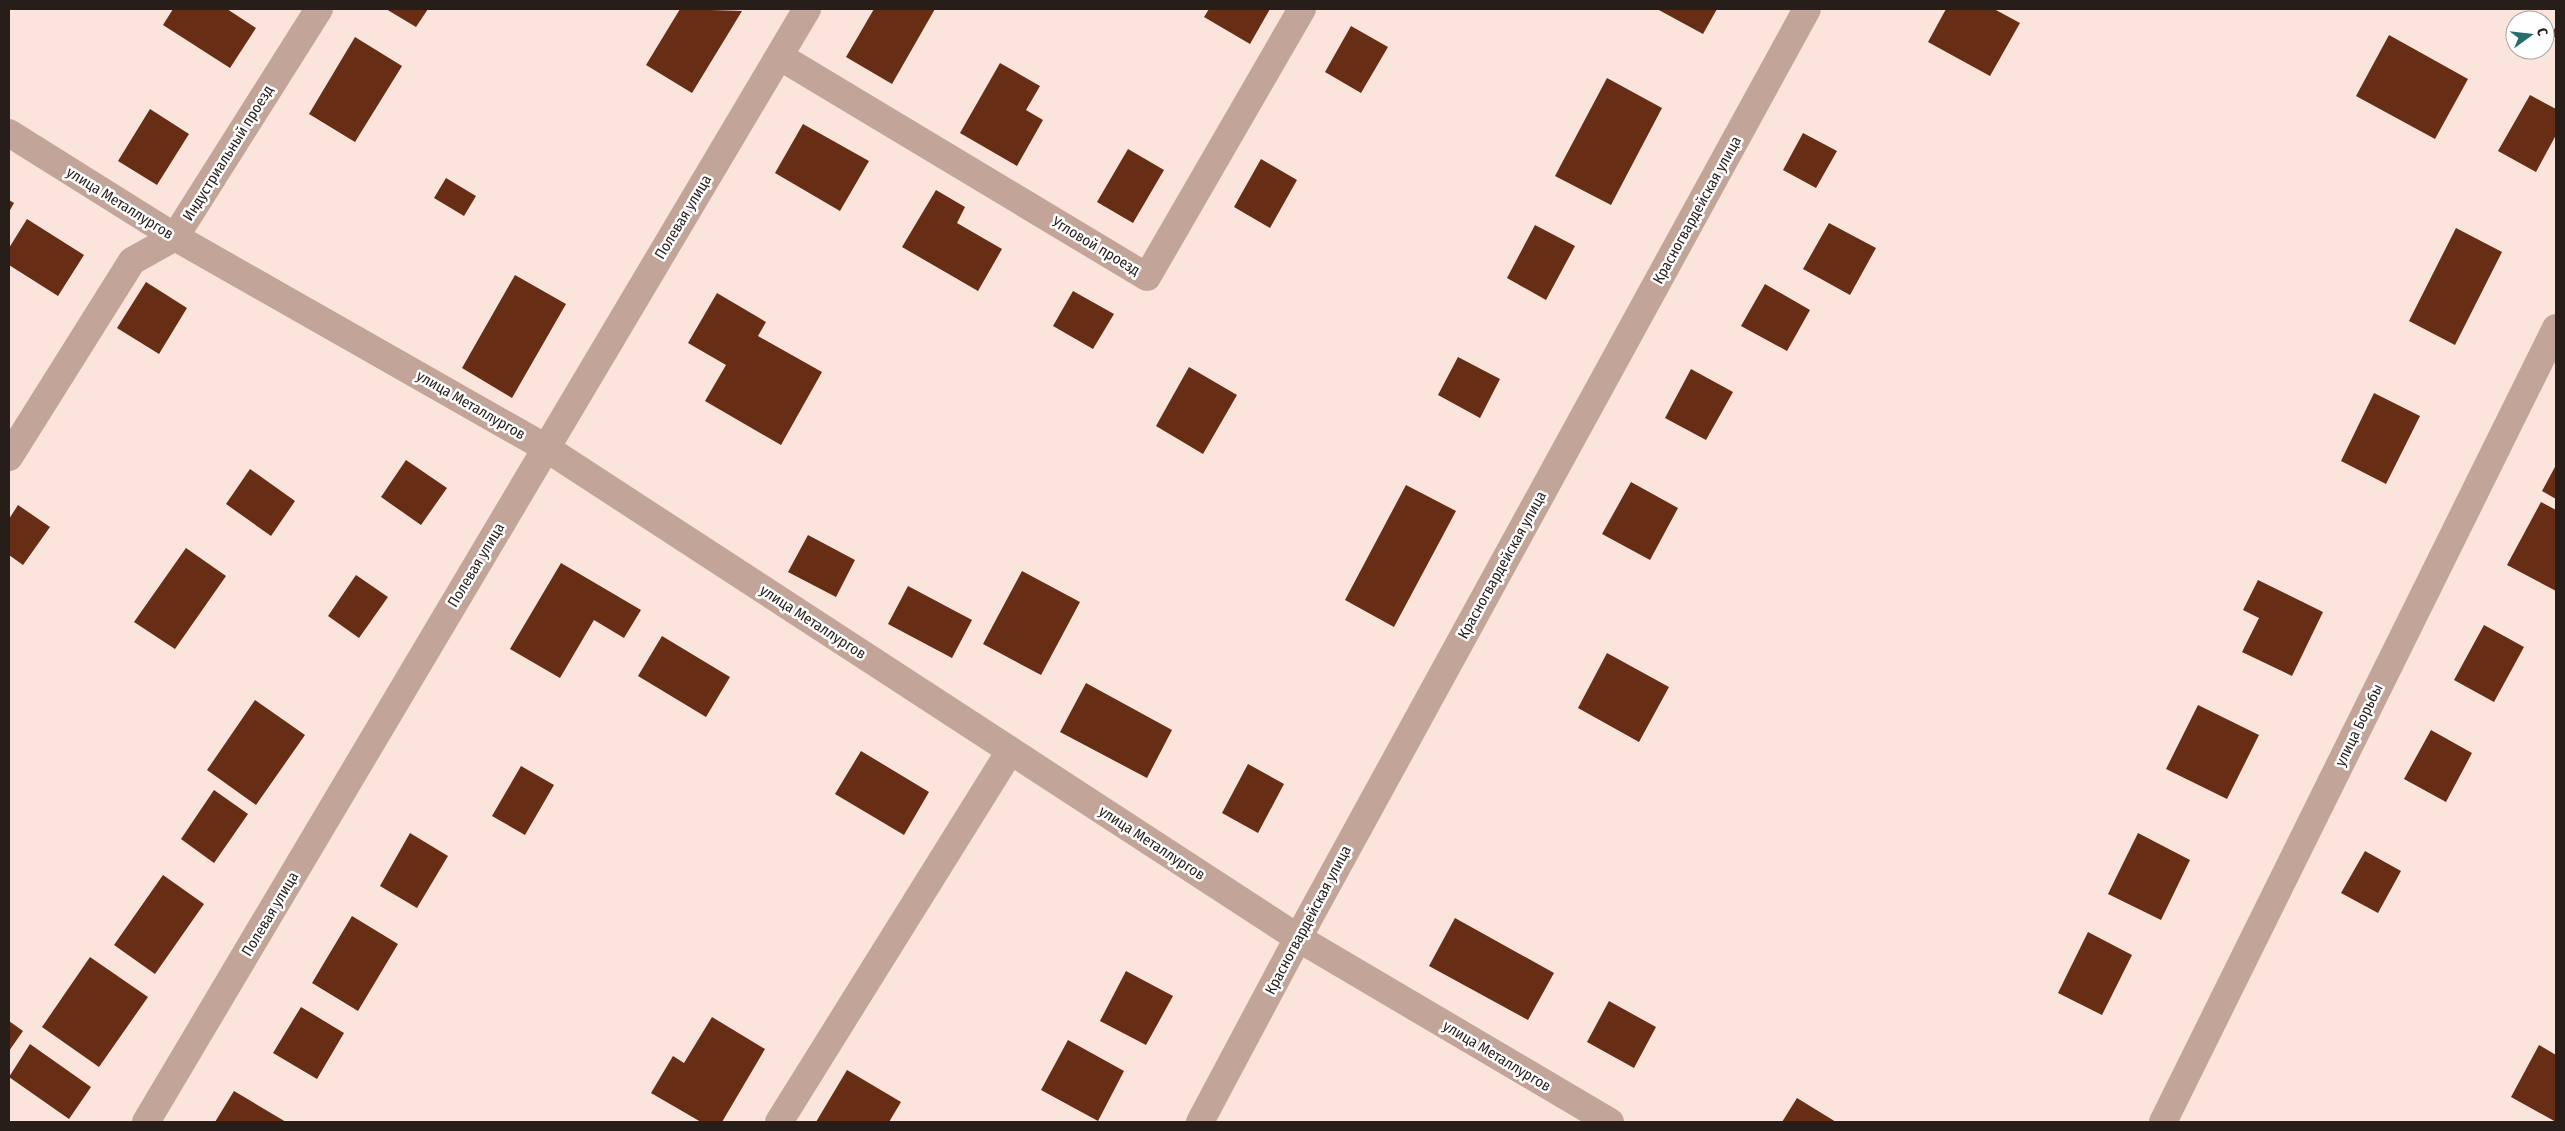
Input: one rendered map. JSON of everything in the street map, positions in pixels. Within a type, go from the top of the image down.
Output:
[{"type":"street","name":"Индустриальный проезд","points":[[9,457],[132,261],[175,237],[319,9]]},
{"type":"street","name":"Полевая улица","points":[[146,1122],[807,9]]},
{"type":"street","name":"Угловой проезд","points":[[779,56],[1147,277],[1302,9]]},
{"type":"street","name":"Красногвардейская улица","points":[[1200,1122],[1298,938],[1807,9]]},
{"type":"street","name":"улица Металлургов","points":[[9,134],[175,237],[546,448],[1298,938],[1610,1122]]},
{"type":"street","name":"улица Борьбы","points":[[2162,1122],[2556,328]]},
{"type":"street","points":[[779,1122],[1010,751]]},
{"type":"building","points":[[173,9],[227,9],[256,28],[230,68],[163,25]]},
{"type":"building","points":[[386,9],[428,9],[416,27]]},
{"type":"building","points":[[680,9],[742,11],[692,93],[646,65]]},
{"type":"building","points":[[874,9],[935,9],[892,84],[846,57]]},
{"type":"building","points":[[1209,9],[1270,9],[1250,44],[1204,17]]},
{"type":"building","points":[[1657,9],[1717,9],[1703,34]]},
{"type":"building","points":[[1946,9],[1994,9],[2020,23],[1990,76],[1928,42]]},
{"type":"building","points":[[1351,26],[1388,47],[1361,93],[1325,72]]},
{"type":"building","points":[[2389,35],[2468,79],[2435,139],[2356,96]]},
{"type":"building","points":[[355,37],[402,66],[355,142],[309,114]]},
{"type":"building","points":[[1000,63],[1040,86],[1026,110],[1043,120],[1017,166],[960,133]]},
{"type":"building","points":[[1607,78],[1662,108],[1611,205],[1555,176]]},
{"type":"building","points":[[2530,95],[2556,109],[2556,135],[2536,172],[2498,151]]},
{"type":"building","points":[[150,109],[189,134],[157,185],[118,161]]},
{"type":"building","points":[[803,124],[869,161],[840,211],[775,173]]},
{"type":"building","points":[[1803,133],[1837,151],[1816,188],[1783,170]]},
{"type":"building","points":[[1128,149],[1164,170],[1133,223],[1097,202]]},
{"type":"building","points":[[1261,159],[1297,180],[1270,228],[1234,207]]},
{"type":"building","points":[[446,178],[476,196],[464,216],[434,198]]},
{"type":"building","points":[[936,190],[965,207],[957,223],[1002,249],[978,291],[902,247]]},
{"type":"building","points":[[9,200],[14,203],[9,212]]},
{"type":"building","points":[[27,219],[84,255],[58,296],[9,265],[9,248]]},
{"type":"building","points":[[1829,223],[1876,248],[1850,295],[1803,269]]},
{"type":"building","points":[[1535,225],[1575,246],[1546,300],[1507,278]]},
{"type":"building","points":[[2456,228],[2502,252],[2455,345],[2409,321]]},
{"type":"building","points":[[515,275],[566,304],[512,398],[462,368]]},
{"type":"building","points":[[146,282],[187,308],[159,354],[117,328]]},
{"type":"building","points":[[1765,284],[1810,310],[1787,351],[1741,326]]},
{"type":"building","points":[[1073,291],[1114,314],[1093,349],[1053,326]]},
{"type":"building","points":[[717,293],[766,322],[758,336],[822,372],[781,445],[705,401],[726,365],[688,343]]},
{"type":"building","points":[[1458,357],[1500,379],[1480,418],[1438,395]]},
{"type":"building","points":[[1189,367],[1237,395],[1203,454],[1156,426]]},
{"type":"building","points":[[1691,369],[1733,392],[1706,440],[1665,418]]},
{"type":"building","points":[[2374,393],[2420,416],[2386,484],[2341,461]]},
{"type":"building","points":[[406,460],[447,488],[421,525],[381,497]]},
{"type":"building","points":[[2556,465],[2556,499],[2542,491]]},
{"type":"building","points":[[250,469],[295,501],[271,536],[226,504]]},
{"type":"building","points":[[1631,482],[1678,508],[1650,560],[1602,534]]},
{"type":"building","points":[[1406,485],[1456,511],[1394,627],[1345,600]]},
{"type":"building","points":[[2541,502],[2556,510],[2556,591],[2507,565]]},
{"type":"building","points":[[18,505],[50,527],[23,565],[9,555],[9,519]]},
{"type":"building","points":[[808,535],[855,560],[836,597],[788,572]]},
{"type":"building","points":[[186,548],[226,576],[175,649],[134,622]]},
{"type":"building","points":[[561,563],[641,610],[624,638],[594,620],[560,678],[510,649]]},
{"type":"building","points":[[1022,571],[1080,602],[1041,675],[983,644]]},
{"type":"building","points":[[356,575],[388,597],[359,638],[328,616]]},
{"type":"building","points":[[2258,580],[2323,612],[2292,676],[2242,652],[2259,618],[2243,610]]},
{"type":"building","points":[[908,586],[972,620],[952,658],[888,624]]},
{"type":"building","points":[[2484,625],[2524,647],[2494,702],[2454,680]]},
{"type":"building","points":[[662,636],[730,677],[706,717],[638,676]]},
{"type":"building","points":[[1607,653],[1669,687],[1639,742],[1578,708]]},
{"type":"building","points":[[1086,683],[1172,730],[1147,778],[1060,732]]},
{"type":"building","points":[[255,700],[305,735],[256,805],[207,770]]},
{"type":"building","points":[[2198,705],[2259,735],[2227,799],[2166,769]]},
{"type":"building","points":[[2431,730],[2472,753],[2446,802],[2404,779]]},
{"type":"building","points":[[861,751],[929,792],[904,835],[835,794]]},
{"type":"building","points":[[1248,764],[1284,784],[1258,833],[1222,813]]},
{"type":"building","points":[[521,766],[554,785],[525,835],[492,816]]},
{"type":"building","points":[[214,790],[248,814],[214,863],[181,839]]},
{"type":"building","points":[[410,833],[448,856],[417,908],[380,886]]},
{"type":"building","points":[[2138,833],[2190,860],[2161,920],[2108,894]]},
{"type":"building","points":[[2365,851],[2401,871],[2378,913],[2341,893]]},
{"type":"building","points":[[163,875],[204,904],[155,974],[114,945]]},
{"type":"building","points":[[352,916],[398,944],[358,1011],[312,983]]},
{"type":"building","points":[[1455,918],[1554,973],[1528,1020],[1429,966]]},
{"type":"building","points":[[2088,932],[2132,955],[2102,1015],[2058,993]]},
{"type":"building","points":[[90,957],[148,997],[99,1067],[42,1027]]},
{"type":"building","points":[[1126,971],[1173,996],[1146,1045],[1100,1021]]},
{"type":"building","points":[[1609,1001],[1656,1027],[1634,1068],[1587,1042]]},
{"type":"building","points":[[301,1007],[344,1033],[317,1079],[273,1053]]},
{"type":"building","points":[[712,1017],[765,1049],[722,1122],[701,1122],[651,1093],[673,1056],[684,1063]]},
{"type":"building","points":[[9,1021],[23,1031],[9,1051]]},
{"type":"building","points":[[1068,1040],[1124,1071],[1098,1121],[1041,1090]]},
{"type":"building","points":[[30,1044],[91,1087],[69,1119],[9,1077]]},
{"type":"building","points":[[2539,1045],[2556,1055],[2556,1122],[2511,1097]]},
{"type":"building","points":[[847,1070],[901,1102],[889,1122],[816,1122]]},
{"type":"building","points":[[234,1091],[286,1122],[215,1122]]},
{"type":"building","points":[[1797,1098],[1836,1122],[1782,1122]]}]
